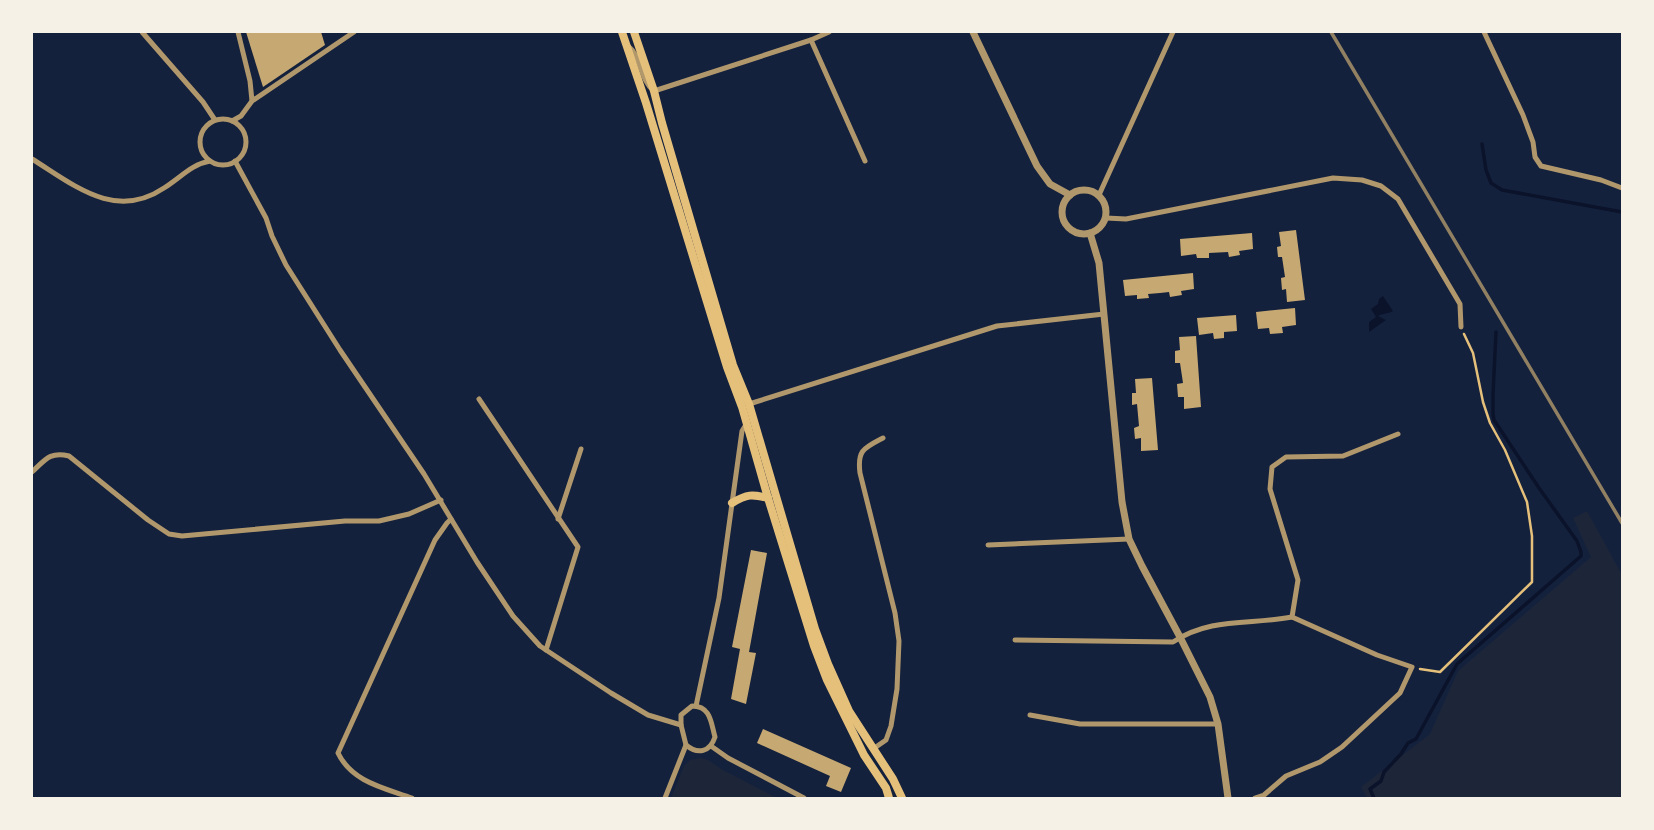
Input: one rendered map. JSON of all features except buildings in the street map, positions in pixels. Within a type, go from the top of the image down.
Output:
[{"type":"main road","points":[[622,32],[727,367],[747,422],[814,646],[827,680],[864,755],[886,788],[889,799]]},
{"type":"main road","points":[[634,32],[654,91],[733,365],[749,404],[815,629],[849,710],[893,779],[902,799]]},
{"type":"main road","points":[[732,503],[753,495],[768,498]]},
{"type":"street","points":[[142,32],[203,102],[215,120]]},
{"type":"street","points":[[238,32],[250,80],[252,102]]},
{"type":"street","points":[[232,121],[241,116],[252,102],[354,32]]},
{"type":"street","points":[[627,45],[635,52],[646,85],[654,91],[829,32]]},
{"type":"street","points":[[973,32],[1037,166],[1050,184],[1070,195]]},
{"type":"street","points":[[1099,195],[1173,32]]},
{"type":"street","points":[[1484,32],[1523,115],[1533,142],[1535,157],[1541,166],[1601,180],[1622,188]]},
{"type":"street","points":[[811,40],[865,161]]},
{"type":"street","points":[[215,120],[232,121],[239,124],[244,133],[246,144],[242,154],[227,164],[210,161],[200,147],[203,131],[215,120]]},
{"type":"street","points":[[32,159],[102,199],[119,202],[138,202],[163,190],[194,167],[210,161]]},
{"type":"street","points":[[235,161],[286,265],[441,500],[513,616],[546,650],[611,693],[648,715],[681,725]]},
{"type":"street","points":[[1106,218],[1126,219],[1333,178],[1362,180],[1381,186],[1398,199],[1460,304],[1461,327]]},
{"type":"street","points":[[1085,190],[1099,195],[1105,205],[1106,218],[1103,225],[1090,233],[1074,232],[1064,220],[1063,206],[1070,195],[1085,190]]},
{"type":"street","points":[[1090,233],[1099,263],[1122,502],[1129,539],[1210,697],[1217,724],[1228,799]]},
{"type":"street","points":[[749,404],[997,326],[1104,314]]},
{"type":"street","points":[[479,398],[578,547],[546,650]]},
{"type":"street","points":[[696,706],[719,598],[743,431],[747,422]]},
{"type":"street","points":[[1292,617],[1298,580],[1270,489],[1272,467],[1286,457],[1343,456],[1398,433]]},
{"type":"street","points":[[873,749],[886,740],[891,726],[897,689],[899,641],[895,613],[859,461],[860,454],[866,447],[883,438]]},
{"type":"street","points":[[558,519],[581,449]]},
{"type":"street","points":[[32,472],[51,455],[59,453],[69,456],[148,520],[169,534],[182,536],[345,521],[379,521],[409,514],[441,500]]},
{"type":"street","points":[[412,799],[362,780],[344,765],[338,753],[435,540],[452,519]]},
{"type":"street","points":[[988,545],[1129,539]]},
{"type":"street","points":[[1015,640],[1173,642],[1191,631],[1216,624],[1272,621],[1292,617],[1377,655],[1412,667],[1400,692],[1342,747],[1320,762],[1286,776],[1264,795],[1255,799]]},
{"type":"street","points":[[665,799],[686,745],[681,715],[688,708],[696,706],[705,709],[715,737],[711,746],[698,752],[686,745]]},
{"type":"street","points":[[1030,715],[1080,724],[1217,724]]},
{"type":"street","points":[[711,746],[804,799]]},
{"type":"path","points":[[1412,667],[1440,672],[1532,582],[1532,536],[1527,502],[1505,450],[1490,423],[1473,353],[1461,327]]},
{"type":"shaded area","points":[[1383,296],[1393,311],[1378,316],[1386,320],[1369,332],[1369,322],[1376,317],[1371,309]]},
{"type":"shaded area","points":[[1587,511],[1622,575],[1622,798],[1367,798],[1361,787],[1430,734],[1458,671],[1591,557],[1573,518]]},
{"type":"shaded area","points":[[701,758],[777,798],[671,798],[684,766],[690,760]]},
{"type":"waterway","points":[[1482,144],[1491,183],[1502,190],[1622,212]]},
{"type":"waterway","points":[[1374,798],[1370,789],[1381,781],[1384,772],[1408,743],[1416,739],[1457,664],[1581,556],[1577,541],[1494,420],[1496,332]]},
{"type":"railway","points":[[1331,32],[1622,523]]}]
